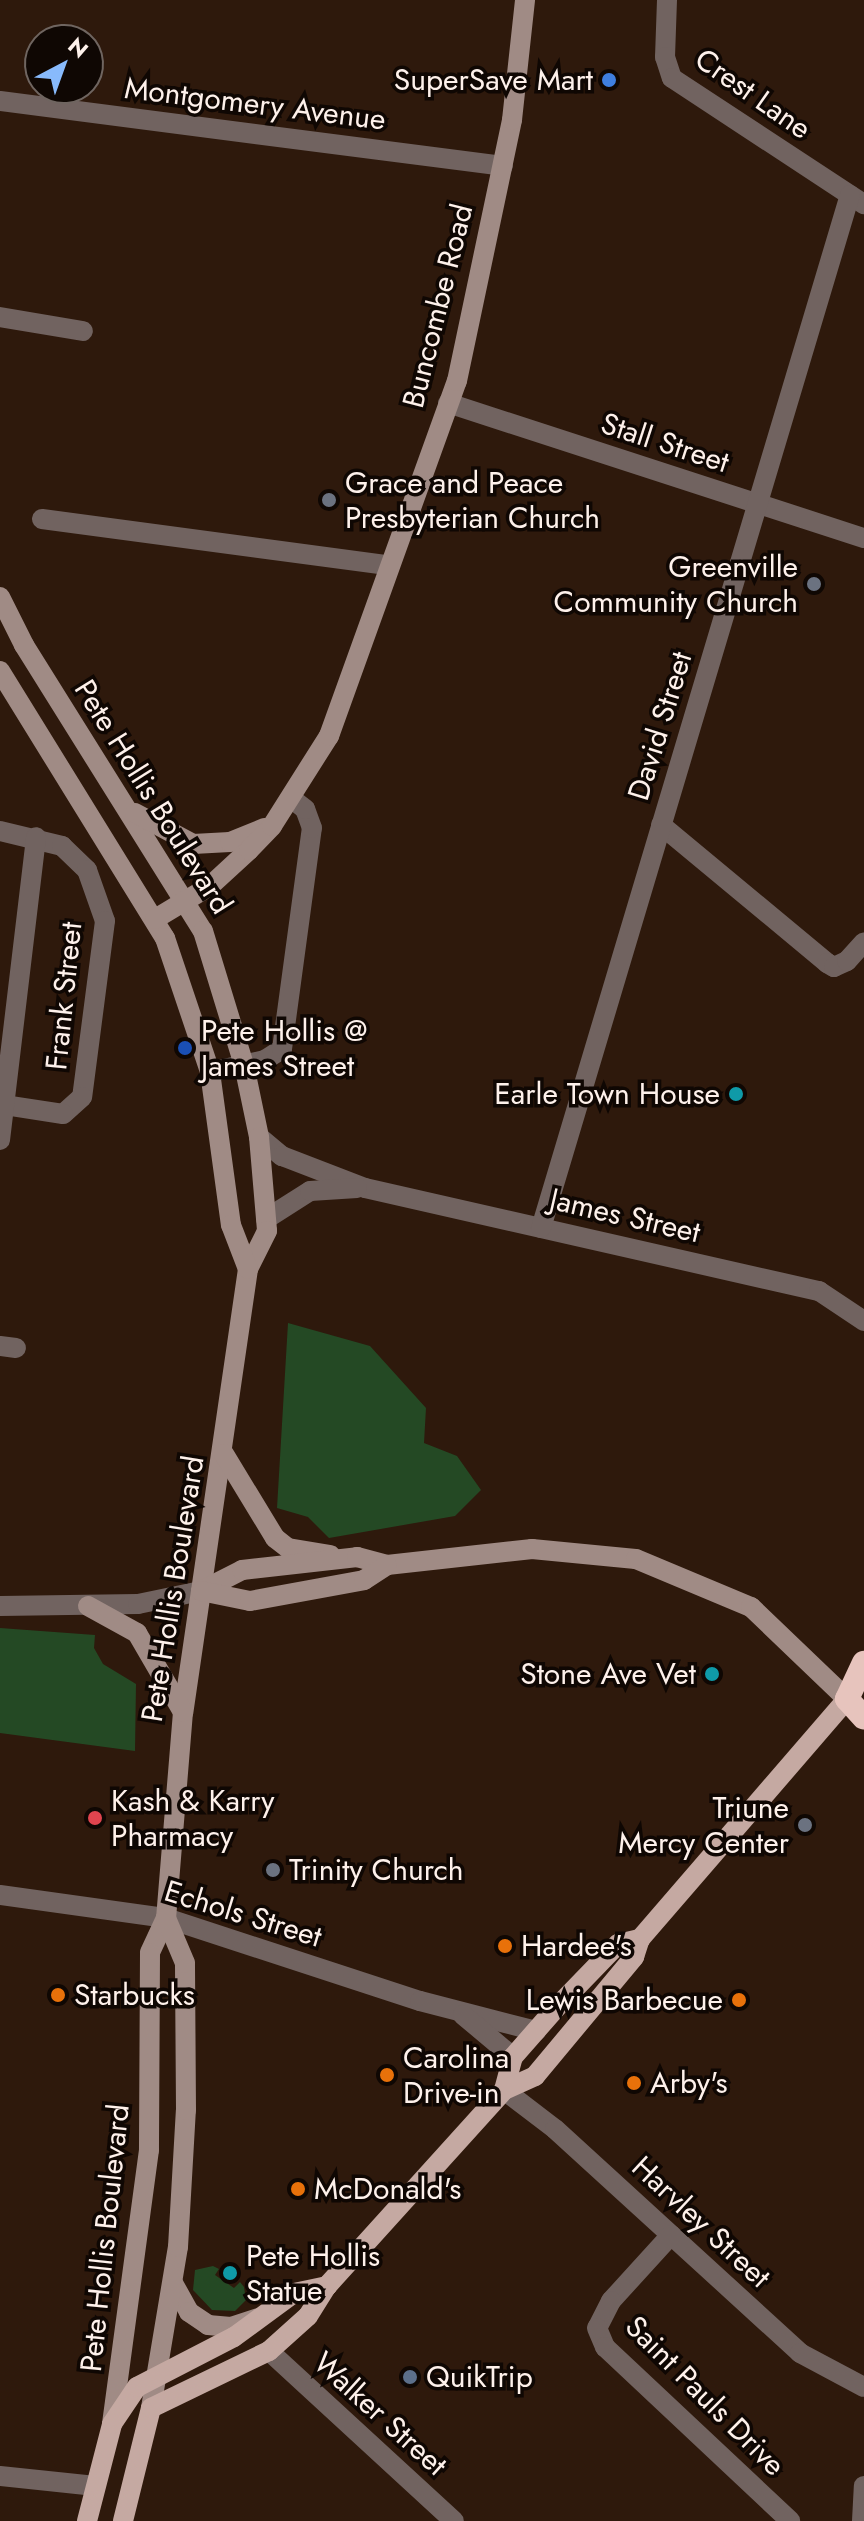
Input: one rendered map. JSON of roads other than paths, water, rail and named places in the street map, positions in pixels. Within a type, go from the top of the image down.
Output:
[{"type":"highway","points":[[864,1663],[856,1694],[864,1718]]},
{"type":"main road","name":"Buncombe Road","points":[[155,919],[187,902],[272,826],[329,736],[457,381],[503,166],[525,0]]},
{"type":"main road","name":"Pete Hollis Boulevard","points":[[0,597],[24,645],[131,810],[203,931],[244,1065],[259,1137],[267,1231],[248,1269],[224,1454],[183,1712],[166,1918],[150,1953],[149,2150],[112,2424]]},
{"type":"main road","name":"Pete Hollis Boulevard","points":[[0,671],[155,919],[210,1072],[231,1225],[248,1269]]},
{"type":"main road","points":[[131,810],[193,844],[230,842],[272,826]]},
{"type":"main road","points":[[123,2521],[151,2408],[269,2351],[308,2316],[327,2286],[504,2090],[535,2076],[634,1957],[640,1939],[856,1694],[751,1607],[636,1559],[532,1549],[387,1565],[357,1557],[288,1548],[257,1515],[224,1454]]},
{"type":"main road","points":[[201,1591],[242,1570],[357,1557]]},
{"type":"main road","points":[[201,1591],[250,1601],[364,1580],[387,1565]]},
{"type":"main road","points":[[88,1606],[137,1633],[183,1712]]},
{"type":"main road","name":"Pete Hollis Boulevard","points":[[151,2408],[160,2371],[173,2283],[186,2110],[185,1963],[166,1918]]},
{"type":"main road","points":[[504,2090],[513,2057],[536,2031],[618,1944],[640,1939]]},
{"type":"main road","points":[[173,2283],[189,2312],[208,2325],[231,2327],[258,2318]]},
{"type":"main road","points":[[87,2521],[112,2424],[137,2387],[160,2371],[234,2337],[294,2293],[327,2286]]},
{"type":"street","name":"Crest Lane","points":[[667,0],[665,57],[672,78],[857,200]]},
{"type":"street","name":"Montgomery Avenue","points":[[0,101],[503,166]]},
{"type":"street","name":"David Street","points":[[541,1228],[757,505],[857,200]]},
{"type":"street","points":[[0,317],[83,331]]},
{"type":"street","name":"Stall Street","points":[[448,403],[864,538]]},
{"type":"street","points":[[42,519],[389,565]]},
{"type":"street","points":[[210,1072],[273,1057],[282,1049],[312,828],[305,809],[291,798]]},
{"type":"street","points":[[661,825],[827,963],[834,967],[847,961],[864,942]]},
{"type":"street","name":"Frank Street","points":[[0,831],[36,837],[62,846],[87,870],[102,902],[105,921],[82,1097],[63,1114],[4,1105]]},
{"type":"street","points":[[0,1140],[36,837]]},
{"type":"street","name":"James Street","points":[[259,1137],[282,1156],[365,1188],[819,1291],[864,1321]]},
{"type":"street","name":"James Street","points":[[266,1219],[310,1191],[365,1188]]},
{"type":"street","points":[[0,1606],[138,1604],[201,1591]]},
{"type":"street","name":"Echols Street","points":[[0,1895],[166,1918],[463,2015],[536,2031]]},
{"type":"street","name":"Echols Street","points":[[463,2015],[513,2057]]},
{"type":"street","name":"Harvley Street","points":[[504,2090],[671,2235],[800,2353],[864,2387]]},
{"type":"street","name":"Saint Pauls Drive","points":[[671,2235],[611,2301],[597,2328],[605,2347],[790,2521]]},
{"type":"street","name":"Walker Street","points":[[269,2351],[454,2521]]},
{"type":"street","points":[[0,2476],[95,2486]]},
{"type":"street","points":[[862,2521],[864,2486]]},
{"type":"place","name":"SuperSave Mart","points":[[609,80]]},
{"type":"place","name":"Grace and Peace Presbyterian Church","points":[[329,500]]},
{"type":"place","name":"Greenville Community Church","points":[[814,584]]},
{"type":"place","name":"Pete Hollis @ James Street","points":[[185,1048]]},
{"type":"place","name":"Earle Town House","points":[[736,1094]]},
{"type":"place","name":"Stone Ave Vet","points":[[712,1674]]},
{"type":"place","name":"Kash & Karry Pharmacy","points":[[95,1818]]},
{"type":"place","name":"Triune Mercy Center","points":[[805,1825]]},
{"type":"place","name":"Trinity Church","points":[[273,1870]]},
{"type":"place","name":"Hardee's","points":[[505,1946]]},
{"type":"place","name":"Starbucks","points":[[58,1995]]},
{"type":"place","name":"Lewis Barbecue","points":[[739,2000]]},
{"type":"place","name":"Carolina Drive-in","points":[[387,2075]]},
{"type":"place","name":"Arby's","points":[[634,2083]]},
{"type":"place","name":"McDonald's","points":[[298,2189]]},
{"type":"place","name":"Pete Hollis Statue","points":[[230,2273]]},
{"type":"place","name":"QuikTrip","points":[[410,2377]]}]
